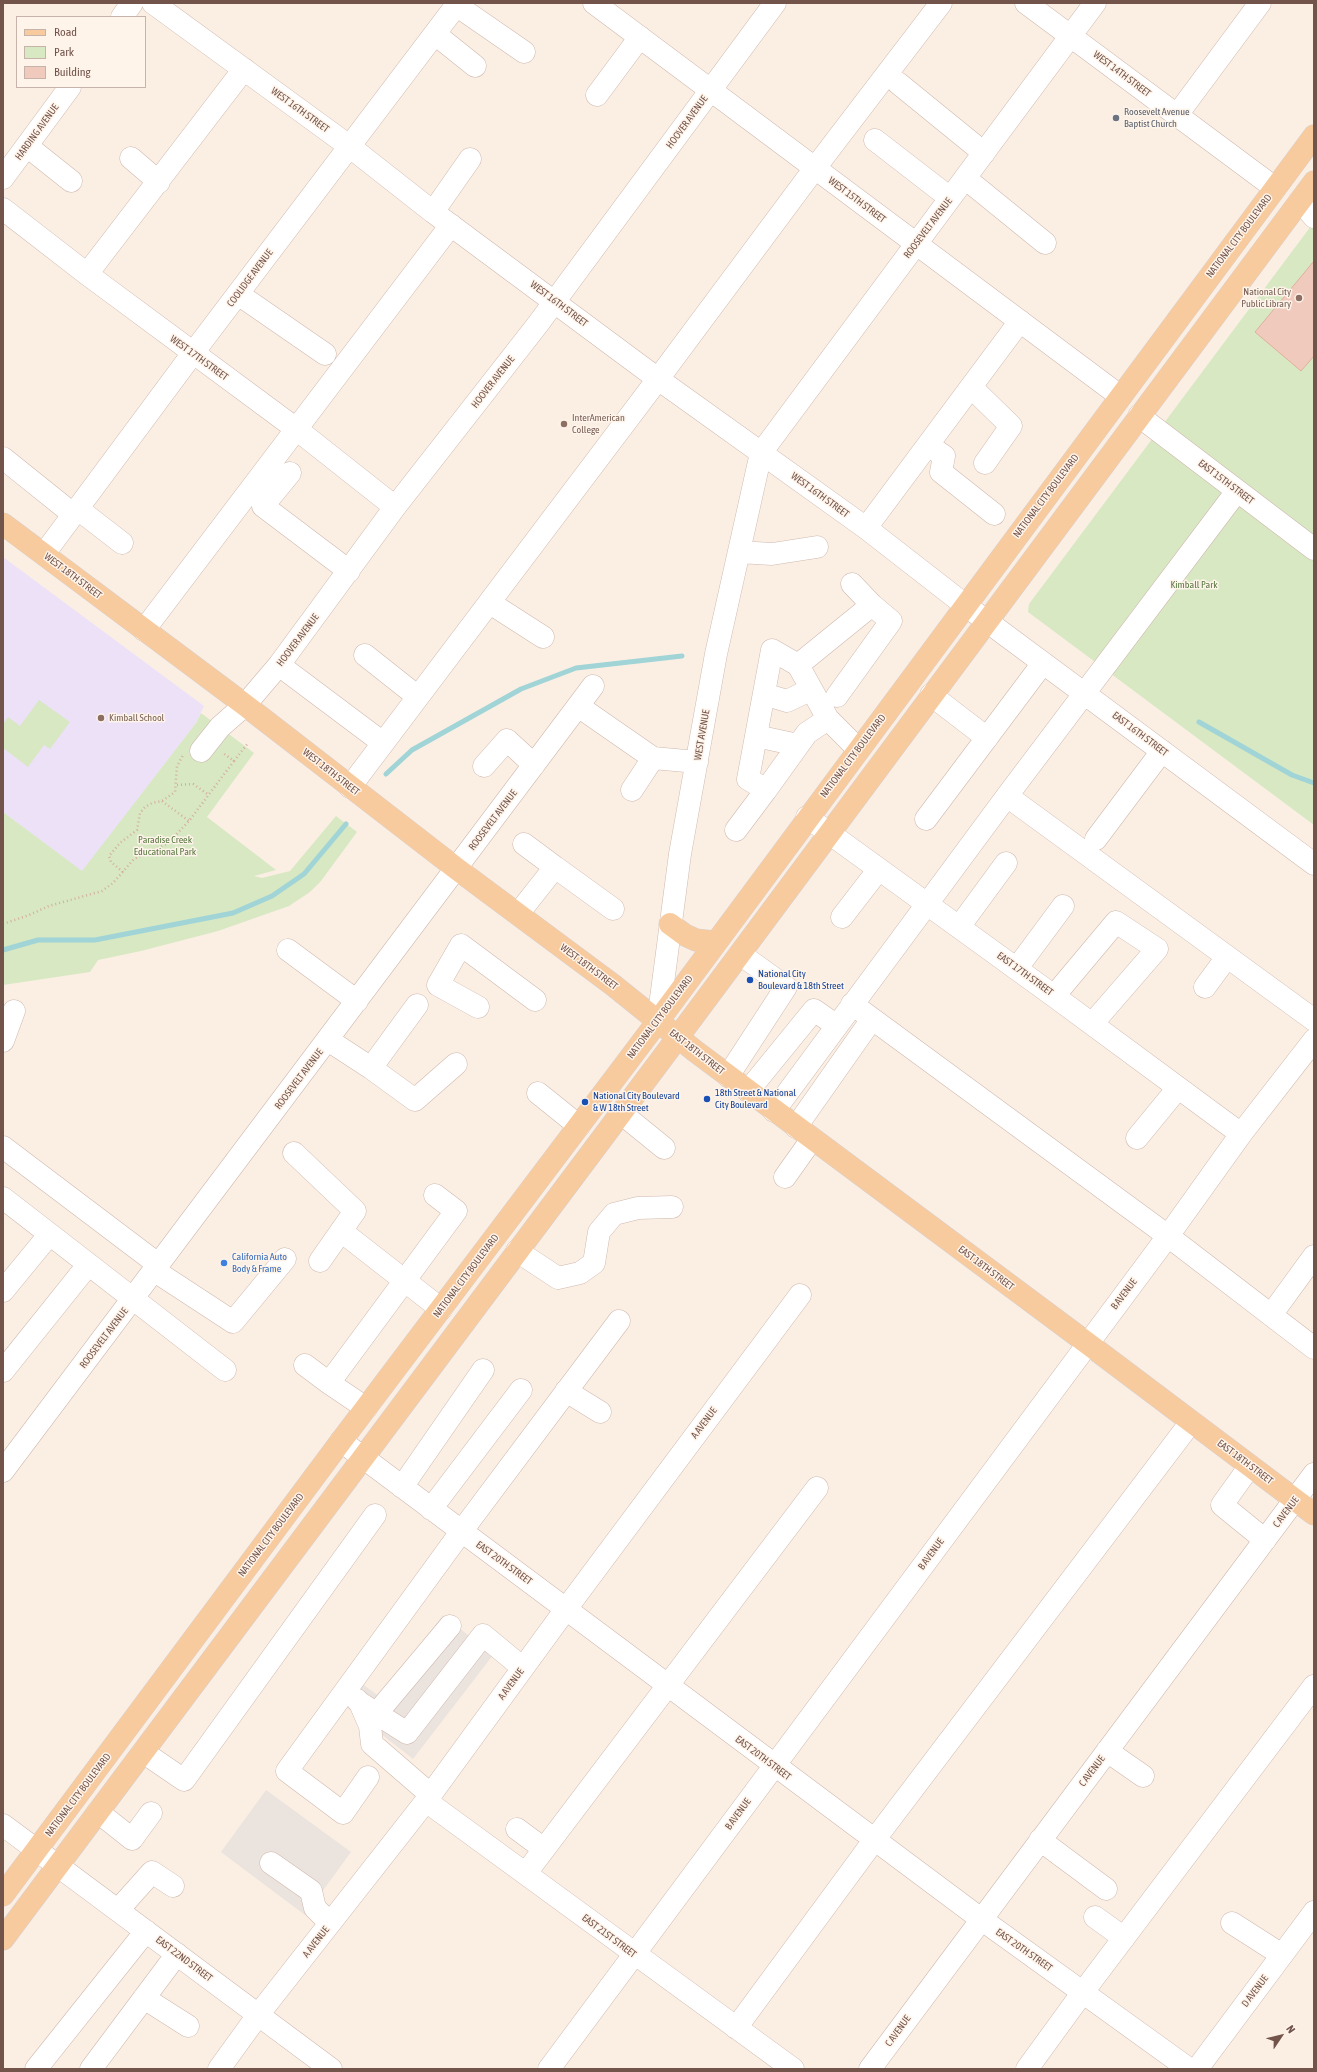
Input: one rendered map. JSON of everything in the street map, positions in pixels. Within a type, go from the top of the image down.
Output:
[{"type":"main road","name":"NATIONAL CITY BOULEVARD","points":[[3,1895],[341,1441],[658,1021],[807,817],[1314,136]]},
{"type":"main road","points":[[1293,164],[1298,179],[1300,201]]},
{"type":"main road","points":[[3,1939],[740,954],[986,620],[1314,182]]},
{"type":"main road","name":"WEST 18TH STREET","points":[[3,524],[245,706],[658,1021]]},
{"type":"main road","points":[[670,924],[685,935],[696,940],[715,942]]},
{"type":"main road","name":"EAST 18TH STREET","points":[[658,1021],[728,1076],[1314,1514]]},
{"type":"street","points":[[123,16],[132,3]]},
{"type":"street","name":"WEST 16TH STREET","points":[[153,3],[349,146],[433,212],[555,301],[658,379],[866,528],[965,605]]},
{"type":"street","name":"WEST 15TH STREET","points":[[594,3],[1120,396]]},
{"type":"street","name":"HOOVER AVENUE","points":[[198,748],[224,723],[245,706],[279,665],[395,507],[555,301],[775,3]]},
{"type":"street","points":[[350,787],[490,603],[815,168],[941,3]]},
{"type":"street","name":"WEST 14TH STREET","points":[[1026,3],[1275,188]]},
{"type":"street","name":"ROOSEVELT AVENUE","points":[[761,453],[1095,3]]},
{"type":"street","points":[[1177,115],[1260,3]]},
{"type":"street","points":[[457,4],[524,52]]},
{"type":"street","name":"COOLIDGE AVENUE","points":[[44,554],[192,353],[457,4]]},
{"type":"street","points":[[435,34],[475,66]]},
{"type":"street","points":[[597,95],[640,37]]},
{"type":"street","points":[[87,274],[159,182],[244,69]]},
{"type":"street","points":[[898,83],[984,153]]},
{"type":"street","name":"HARDING AVENUE","points":[[3,178],[69,88]]},
{"type":"street","points":[[875,140],[950,198]]},
{"type":"street","points":[[27,146],[71,181]]},
{"type":"street","points":[[131,158],[159,182]]},
{"type":"street","points":[[433,212],[470,159]]},
{"type":"street","points":[[965,178],[1045,243]]},
{"type":"street","points":[[1300,201],[1314,217]]},
{"type":"street","name":"WEST 17TH STREET","points":[[3,209],[192,353],[295,428],[395,507]]},
{"type":"street","points":[[144,630],[295,428],[451,225]]},
{"type":"street","points":[[238,294],[325,354]]},
{"type":"street","points":[[866,528],[1020,321]]},
{"type":"street","points":[[971,387],[1011,426],[985,463]]},
{"type":"street","name":"EAST 15TH STREET","points":[[1139,416],[1314,549]]},
{"type":"street","points":[[928,445],[944,456],[941,472],[994,514]]},
{"type":"street","name":"WEST AVENUE","points":[[658,1021],[680,854],[716,654],[761,453]]},
{"type":"street","points":[[3,458],[76,512],[122,543]]},
{"type":"street","points":[[290,472],[264,506],[349,571]]},
{"type":"street","points":[[774,1110],[1007,796],[1238,491]]},
{"type":"street","points":[[739,552],[772,554],[817,547]]},
{"type":"street","points":[[837,696],[891,621],[872,605],[852,584]]},
{"type":"street","points":[[490,603],[543,637]]},
{"type":"street","points":[[798,665],[872,605]]},
{"type":"street","name":"EAST 16TH STREET","points":[[965,605],[1314,864]]},
{"type":"street","points":[[766,790],[748,779],[772,650],[798,665],[810,690],[828,720],[858,749]]},
{"type":"street","points":[[365,655],[418,698]]},
{"type":"street","points":[[926,818],[1043,663]]},
{"type":"street","points":[[279,665],[383,743]]},
{"type":"street","name":"ROOSEVELT AVENUE","points":[[3,1471],[457,869],[593,686]]},
{"type":"street","points":[[764,694],[787,701],[810,690]]},
{"type":"street","points":[[931,695],[987,738]]},
{"type":"street","points":[[578,706],[653,758],[697,762]]},
{"type":"street","points":[[736,830],[807,733],[828,720]]},
{"type":"street","points":[[756,736],[798,745]]},
{"type":"street","points":[[484,766],[507,740],[534,766]]},
{"type":"street","points":[[1096,839],[1162,751]]},
{"type":"street","points":[[632,790],[653,758]]},
{"type":"street","points":[[1007,796],[1314,1020]]},
{"type":"street","name":"EAST 17TH STREET","points":[[807,817],[1017,968],[1240,1134]]},
{"type":"street","points":[[524,844],[613,909]]},
{"type":"street","points":[[959,927],[1006,863]]},
{"type":"street","points":[[518,914],[555,866]]},
{"type":"street","points":[[842,917],[879,869]]},
{"type":"street","points":[[1017,968],[1063,906]]},
{"type":"street","points":[[1054,996],[1116,922],[1157,950],[1092,1024]]},
{"type":"street","points":[[478,1007],[438,985],[461,945],[535,1000]]},
{"type":"street","points":[[288,950],[357,1001]]},
{"type":"street","points":[[728,1076],[786,987],[740,954]]},
{"type":"street","points":[[1205,987],[1227,956]]},
{"type":"street","points":[[852,1004],[1168,1236],[1314,1348]]},
{"type":"street","points":[[371,1068],[417,1005]]},
{"type":"street","points":[[748,1091],[814,1010],[837,1026]]},
{"type":"street","points":[[3,1041],[14,1011]]},
{"type":"street","points":[[785,1177],[804,1133],[872,1019]]},
{"type":"street","points":[[328,1040],[371,1068],[415,1100],[456,1064]]},
{"type":"street","name":"B AVENUE","points":[[550,2069],[1087,1343],[1168,1236],[1240,1134],[1314,1040]]},
{"type":"street","points":[[1137,1138],[1178,1088]]},
{"type":"street","points":[[538,1093],[578,1126]]},
{"type":"street","points":[[621,1113],[664,1148]]},
{"type":"street","points":[[3,1148],[157,1268],[233,1322],[285,1259]]},
{"type":"street","points":[[294,1153],[355,1211],[320,1261]]},
{"type":"street","points":[[329,1383],[456,1211],[434,1195]]},
{"type":"street","points":[[3,1198],[132,1300],[225,1370]]},
{"type":"street","points":[[517,1252],[558,1278],[580,1274],[594,1263],[599,1232],[614,1214],[638,1208],[672,1207]]},
{"type":"street","points":[[341,1232],[441,1309]]},
{"type":"street","points":[[3,1291],[49,1235]]},
{"type":"street","points":[[1271,1315],[1314,1256]]},
{"type":"street","points":[[7,1357],[88,1265]]},
{"type":"street","name":"A AVENUE","points":[[219,2069],[258,2015],[428,1798],[566,1609],[800,1295]]},
{"type":"street","points":[[361,1703],[461,1532],[619,1321]]},
{"type":"street","points":[[305,1365],[366,1408]]},
{"type":"street","points":[[402,1487],[483,1370]]},
{"type":"street","points":[[431,1509],[520,1390]]},
{"type":"street","points":[[566,1391],[600,1412]]},
{"type":"street","points":[[736,2028],[875,1839],[1192,1422]]},
{"type":"street","name":"EAST 20TH STREET","points":[[341,1441],[774,1766],[875,1839],[981,1919],[1189,2069]]},
{"type":"street","points":[[1250,1466],[1222,1505],[1265,1540]]},
{"type":"street","name":"C AVENUE","points":[[870,2069],[1314,1474]]},
{"type":"street","points":[[526,1873],[817,1488]]},
{"type":"street","points":[[143,1752],[184,1780],[375,1515]]},
{"type":"street","points":[[368,1777],[343,1813],[287,1771],[361,1703],[450,1626]]},
{"type":"street","points":[[361,1703],[407,1733],[483,1635],[523,1668]]},
{"type":"street","points":[[1027,2069],[1083,1992],[1314,1686]]},
{"type":"street","name":"EAST 21ST STREET","points":[[361,1703],[370,1726],[372,1744],[428,1798],[635,1955],[792,2069]]},
{"type":"street","points":[[1107,1751],[1143,1776]]},
{"type":"street","points":[[98,1812],[132,1839],[152,1813]]},
{"type":"street","name":"EAST 22ND STREET","points":[[3,1825],[38,1849],[331,2069]]},
{"type":"street","points":[[517,1829],[544,1849]]},
{"type":"street","points":[[1040,1840],[1106,1889]]},
{"type":"street","points":[[271,1863],[311,1891],[315,1908],[330,1923]]},
{"type":"street","points":[[118,1910],[152,1872],[173,1886]]},
{"type":"street","name":"D AVENUE","points":[[1197,2069],[1314,1912]]},
{"type":"street","points":[[1095,1917],[1124,1938]]},
{"type":"street","points":[[1232,1923],[1282,1955]]},
{"type":"street","points":[[36,2069],[146,1931]]},
{"type":"street","points":[[92,2069],[177,1954]]},
{"type":"street","points":[[144,1998],[188,2026]]},
{"type":"path","points":[[3,924],[50,906],[102,891],[113,883],[134,859],[168,843],[189,821],[248,743]]},
{"type":"path","points":[[123,872],[111,862],[109,856],[120,843],[137,830],[140,813],[145,807],[152,802],[162,801],[175,792],[177,785],[177,766],[198,748],[234,761]]},
{"type":"path","points":[[177,785],[193,784],[209,795]]},
{"type":"path","points":[[162,801],[189,821]]},
{"type":"shaded area","name":"Kimball School","points":[[3,557],[204,706],[196,723],[82,872],[3,812]]},
{"type":"shaded area","points":[[443,1615],[493,1655],[413,1759],[344,1705],[361,1683],[380,1697]]},
{"type":"shaded area","points":[[266,1790],[351,1852],[305,1915],[221,1852]]},
{"type":"green space","name":"Kimball Park","points":[[1314,222],[1314,825],[1028,612],[1029,604]]},
{"type":"green space","points":[[39,700],[70,722],[50,749],[44,745],[28,767],[3,748],[3,724],[8,717],[20,726]]},
{"type":"green space","name":"Paradise Creek Educational Park","points":[[201,713],[254,753],[207,817],[276,870],[254,876],[262,878],[290,871],[336,816],[357,832],[321,881],[310,892],[289,906],[218,931],[141,951],[98,960],[90,972],[3,985],[3,812],[82,871],[196,723]]},
{"type":"building","name":"National City Public Library","points":[[1314,261],[1314,356],[1301,371],[1255,332]]},
{"type":"waterway","points":[[386,774],[412,750],[521,689],[576,668],[682,656]]},
{"type":"waterway","points":[[1199,722],[1292,775],[1314,783]]},
{"type":"waterway","points":[[3,950],[38,940],[95,940],[233,913],[272,896],[304,874],[346,824]]},
{"type":"place","name":"Roosevelt Avenue Baptist Church","points":[[1116,118]]},
{"type":"place","name":"National City Public Library","points":[[1299,298]]},
{"type":"place","name":"InterAmerican College","points":[[564,424]]},
{"type":"place","name":"Kimball School","points":[[101,718]]},
{"type":"place","name":"National City Boulevard & 18th Street","points":[[750,980]]},
{"type":"place","name":"18th Street & National City Boulevard","points":[[707,1099]]},
{"type":"place","name":"National City Boulevard & W 18th Street","points":[[585,1102]]},
{"type":"place","name":"California Auto Body & Frame","points":[[224,1263]]}]
